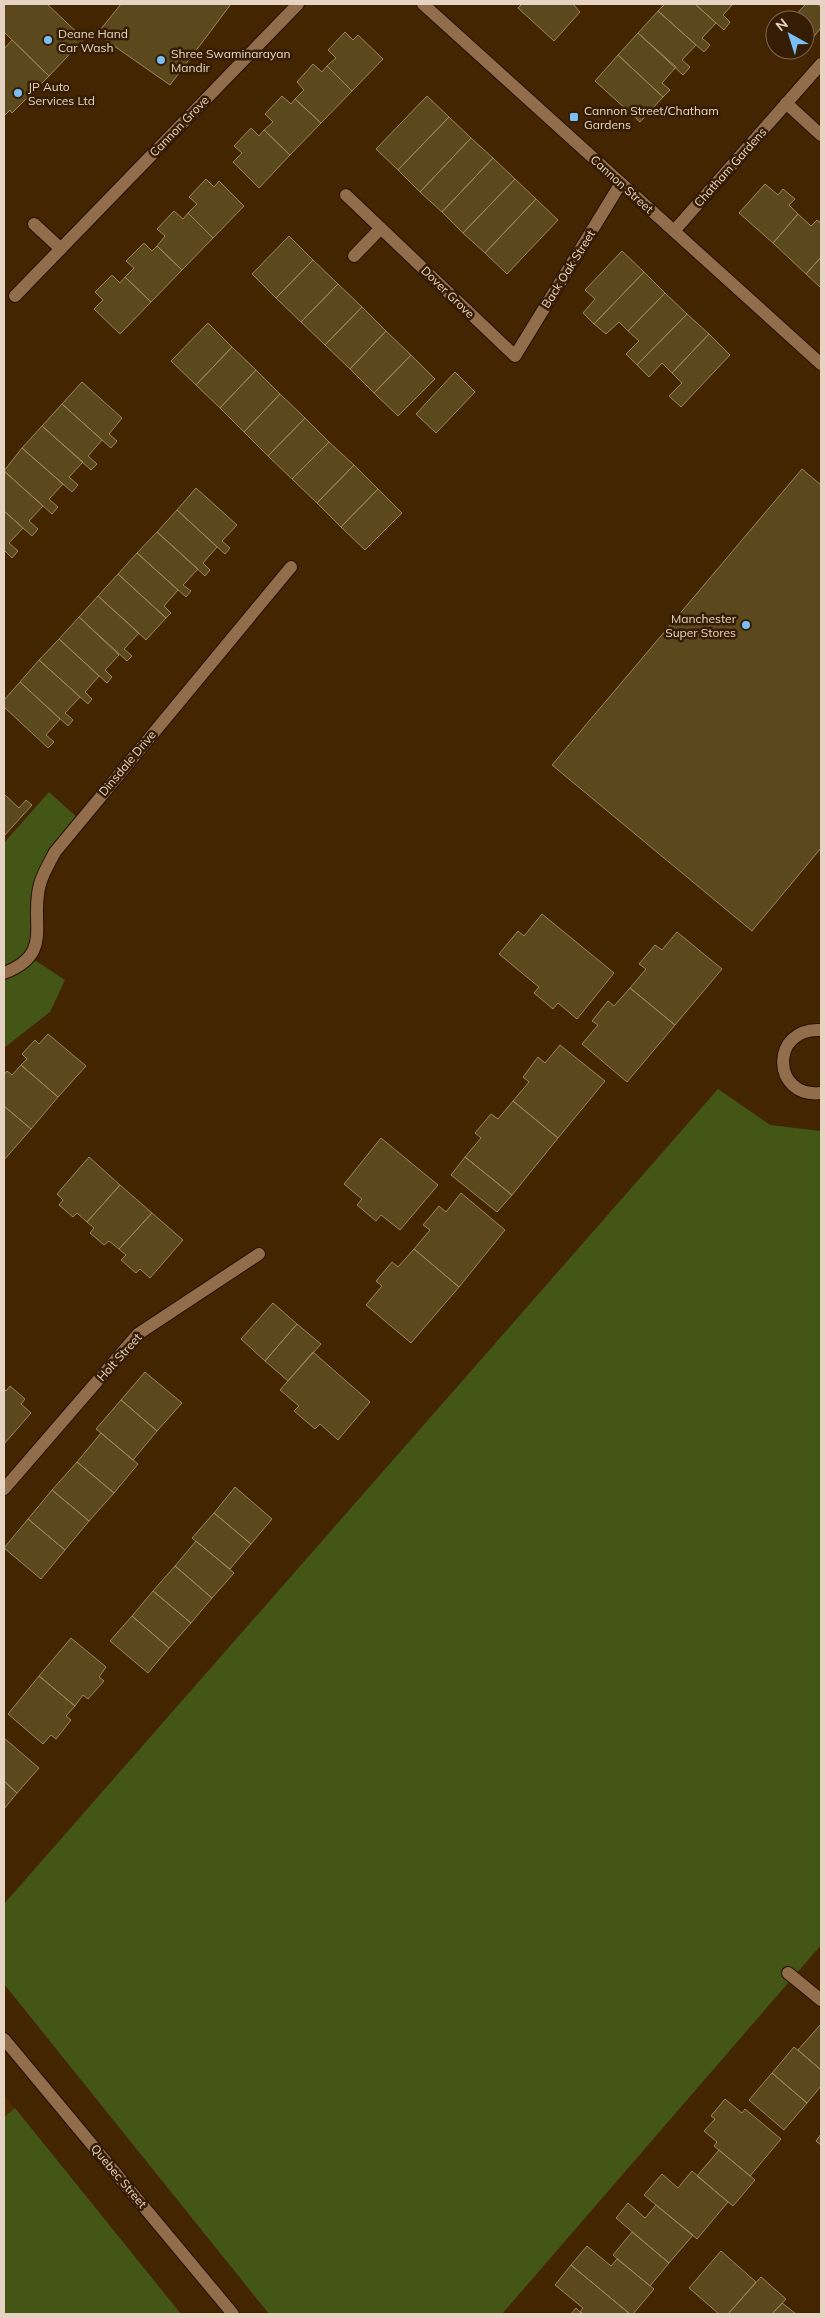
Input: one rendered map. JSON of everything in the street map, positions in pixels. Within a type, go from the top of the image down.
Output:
[{"type":"street","name":"Cannon Grove","points":[[15,296],[298,4]]},
{"type":"street","name":"Cannon Street","points":[[423,4],[821,364]]},
{"type":"street","name":"Chatham Gardens","points":[[674,230],[821,64]]},
{"type":"street","points":[[786,103],[821,135]]},
{"type":"street","name":"Back Oak Street","points":[[515,356],[621,183]]},
{"type":"street","name":"Dover Grove","points":[[346,195],[515,356]]},
{"type":"street","points":[[34,224],[61,249]]},
{"type":"street","points":[[354,256],[381,228]]},
{"type":"street","name":"Dinsdale Drive","points":[[4,973],[26,961],[33,953],[37,939],[40,884],[55,852],[292,567]]},
{"type":"street","points":[[821,1030],[809,1030],[795,1038],[787,1046],[783,1056],[782,1067],[784,1074],[796,1086],[813,1094],[821,1093]]},
{"type":"street","name":"Holt Street","points":[[4,1489],[138,1334],[259,1254]]},
{"type":"street","points":[[788,1973],[821,2000]]},
{"type":"street","name":"Quebec Street","points":[[4,2039],[234,2314]]},
{"type":"shaded area","points":[[4,2095],[15,2108],[4,2117]]},
{"type":"green space","points":[[49,792],[80,820],[44,876],[33,953],[4,968],[4,843]]},
{"type":"green space","points":[[30,957],[65,980],[50,1012],[4,1048],[4,970]]},
{"type":"green space","points":[[718,1089],[770,1125],[821,1131],[821,1945],[502,2314],[269,2314],[4,1984],[4,1904]]},
{"type":"green space","points":[[15,2108],[181,2314],[4,2314],[4,2117]]},
{"type":"building","name":"Deane Hand Car Wash","points":[[4,4],[47,4],[84,39],[49,76],[4,32]]},
{"type":"building","name":"Shree Swaminarayan Mandir","points":[[121,4],[231,4],[170,85],[97,34]]},
{"type":"building","points":[[522,4],[573,4],[580,12],[554,41],[518,8]]},
{"type":"building","points":[[665,4],[695,4],[716,23],[702,38],[710,45],[704,52],[658,11]]},
{"type":"building","points":[[695,4],[733,4],[723,15],[730,22],[724,30]]},
{"type":"building","points":[[806,4],[817,4],[821,7],[821,28],[815,35],[815,10],[800,10]]},
{"type":"building","points":[[658,11],[696,45],[682,60],[690,67],[683,75],[638,33]]},
{"type":"building","points":[[345,32],[353,40],[358,35],[383,59],[352,91],[327,66],[336,58],[328,50]]},
{"type":"building","points":[[638,33],[676,67],[662,83],[670,90],[663,97],[618,55]]},
{"type":"building","name":"JP Auto Services Ltd","points":[[12,40],[49,76],[12,113],[10,110],[4,116],[4,49]]},
{"type":"building","points":[[618,55],[663,97],[640,122],[595,81]]},
{"type":"building","points":[[313,64],[322,72],[327,66],[352,91],[321,123],[295,99],[304,90],[297,82]]},
{"type":"building","points":[[282,96],[291,104],[295,99],[321,123],[290,155],[264,130],[273,122],[265,114]]},
{"type":"building","points":[[427,96],[449,117],[398,170],[376,149]]},
{"type":"building","points":[[449,117],[471,138],[420,192],[398,170]]},
{"type":"building","points":[[251,128],[259,136],[264,130],[290,155],[259,188],[233,162],[242,153],[234,146]]},
{"type":"building","points":[[471,138],[493,158],[442,212],[420,192]]},
{"type":"building","points":[[493,158],[515,179],[463,233],[442,212]]},
{"type":"building","points":[[206,179],[214,187],[219,181],[244,206],[213,238],[188,213],[197,204],[189,197]]},
{"type":"building","points":[[515,179],[536,199],[485,253],[463,233]]},
{"type":"building","points":[[765,184],[778,195],[783,189],[795,199],[789,205],[798,214],[773,243],[739,213]]},
{"type":"building","points":[[536,199],[558,220],[507,274],[485,253]]},
{"type":"building","points":[[174,211],[183,219],[188,213],[213,238],[182,270],[157,246],[165,236],[157,229]]},
{"type":"building","points":[[798,214],[811,226],[817,220],[821,223],[821,257],[806,274],[773,243]]},
{"type":"building","points":[[289,236],[313,260],[276,298],[252,274]]},
{"type":"building","points":[[144,243],[152,251],[157,246],[182,270],[151,302],[125,277],[134,268],[126,261]]},
{"type":"building","points":[[622,251],[644,272],[594,324],[583,313],[595,299],[585,290]]},
{"type":"building","points":[[821,257],[821,288],[806,274]]},
{"type":"building","points":[[313,260],[338,284],[301,322],[276,298]]},
{"type":"building","points":[[644,272],[665,293],[628,331],[619,322],[606,334],[594,324]]},
{"type":"building","points":[[112,275],[120,283],[125,277],[151,302],[120,334],[94,309],[103,300],[95,292]]},
{"type":"building","points":[[338,284],[362,307],[325,345],[301,322]]},
{"type":"building","points":[[665,293],[687,314],[637,365],[626,354],[639,341],[628,331]]},
{"type":"building","points":[[362,307],[386,331],[350,369],[325,345]]},
{"type":"building","points":[[687,314],[709,334],[672,373],[662,363],[649,377],[637,365]]},
{"type":"building","points":[[208,323],[232,347],[196,385],[171,361]]},
{"type":"building","points":[[386,331],[411,355],[374,393],[350,369]]},
{"type":"building","points":[[709,334],[730,355],[681,407],[669,396],[682,383],[672,373]]},
{"type":"building","points":[[232,347],[256,370],[220,408],[196,385]]},
{"type":"building","points":[[411,355],[435,379],[398,416],[374,393]]},
{"type":"building","points":[[256,370],[280,394],[244,432],[220,408]]},
{"type":"building","points":[[455,372],[475,392],[436,433],[416,414]]},
{"type":"building","points":[[82,382],[122,418],[109,434],[117,441],[111,448],[62,404]]},
{"type":"building","points":[[280,394],[305,418],[268,456],[244,432]]},
{"type":"building","points":[[62,404],[102,440],[88,456],[97,464],[91,470],[42,426]]},
{"type":"building","points":[[305,418],[329,442],[292,479],[268,456]]},
{"type":"building","points":[[42,426],[83,462],[69,477],[78,485],[72,492],[22,448]]},
{"type":"building","points":[[329,442],[354,465],[317,503],[292,479]]},
{"type":"building","points":[[22,448],[63,484],[49,499],[58,507],[52,514],[4,471]]},
{"type":"building","points":[[354,465],[378,489],[341,527],[317,503]]},
{"type":"building","name":"Manchester Super Stores","points":[[802,469],[821,485],[821,848],[752,931],[552,765]]},
{"type":"building","points":[[4,471],[43,506],[29,521],[38,529],[32,536],[4,511]]},
{"type":"building","points":[[196,488],[237,525],[222,541],[230,548],[225,554],[177,510]]},
{"type":"building","points":[[378,489],[402,513],[365,550],[341,527]]},
{"type":"building","points":[[177,510],[217,547],[203,563],[210,570],[205,576],[157,532]]},
{"type":"building","points":[[4,511],[23,528],[9,543],[18,551],[12,558],[4,550]]},
{"type":"building","points":[[157,532],[198,569],[183,585],[191,591],[186,597],[137,553]]},
{"type":"building","points":[[137,553],[178,590],[164,606],[171,613],[166,618],[118,574]]},
{"type":"building","points":[[118,574],[166,618],[146,640],[98,596]]},
{"type":"building","points":[[98,596],[139,633],[124,649],[132,656],[127,661],[79,617]]},
{"type":"building","points":[[79,617],[119,655],[105,670],[112,677],[107,683],[59,639]]},
{"type":"building","points":[[59,639],[99,676],[85,692],[92,699],[88,704],[39,660]]},
{"type":"building","points":[[39,660],[80,697],[65,713],[73,720],[68,726],[20,682]]},
{"type":"building","points":[[20,682],[60,719],[46,735],[54,742],[48,748],[4,707],[4,700]]},
{"type":"building","points":[[4,794],[19,808],[26,800],[32,805],[4,836]]},
{"type":"building","points":[[542,914],[614,973],[577,1019],[558,1003],[553,1009],[534,993],[539,987],[499,954],[518,931],[524,936]]},
{"type":"building","points":[[677,932],[722,969],[675,1025],[630,988],[646,969],[639,964],[655,945],[662,950]]},
{"type":"building","points":[[630,988],[675,1025],[627,1082],[582,1044],[598,1025],[592,1021],[608,1001],[614,1006]]},
{"type":"building","points":[[48,1034],[86,1066],[58,1097],[21,1065],[27,1059],[22,1054],[35,1040],[39,1044]]},
{"type":"building","points":[[560,1045],[605,1081],[558,1138],[513,1101],[529,1082],[523,1077],[538,1057],[545,1063]]},
{"type":"building","points":[[21,1065],[58,1097],[31,1129],[4,1106],[4,1075],[7,1071],[12,1075]]},
{"type":"building","points":[[513,1101],[558,1138],[512,1195],[465,1157],[481,1138],[475,1133],[491,1114],[498,1119]]},
{"type":"building","points":[[4,1106],[31,1129],[4,1160]]},
{"type":"building","points":[[381,1138],[438,1185],[400,1230],[381,1215],[376,1221],[357,1205],[362,1199],[344,1184]]},
{"type":"building","points":[[89,1157],[120,1185],[87,1222],[77,1213],[73,1217],[59,1205],[63,1200],[57,1194]]},
{"type":"building","points":[[465,1157],[512,1195],[497,1212],[451,1175]]},
{"type":"building","points":[[120,1185],[152,1213],[119,1249],[109,1241],[104,1245],[90,1233],[94,1228],[87,1222]]},
{"type":"building","points":[[461,1193],[505,1230],[459,1287],[414,1249],[430,1230],[423,1225],[439,1206],[446,1212]]},
{"type":"building","points":[[152,1213],[183,1240],[150,1278],[140,1269],[136,1273],[121,1260],[126,1255],[119,1249]]},
{"type":"building","points":[[414,1249],[459,1287],[411,1343],[366,1305],[382,1286],[376,1281],[392,1262],[398,1267]]},
{"type":"building","points":[[273,1303],[297,1324],[265,1361],[241,1339]]},
{"type":"building","points":[[297,1324],[321,1344],[288,1381],[265,1361]]},
{"type":"building","points":[[313,1352],[370,1402],[338,1440],[320,1424],[315,1429],[294,1411],[299,1406],[280,1390]]},
{"type":"building","points":[[145,1372],[182,1403],[157,1431],[121,1400]]},
{"type":"building","points":[[10,1386],[25,1399],[21,1404],[31,1413],[4,1444],[4,1389],[6,1391]]},
{"type":"building","points":[[121,1400],[157,1431],[133,1460],[96,1429]]},
{"type":"building","points":[[101,1433],[138,1464],[114,1493],[77,1462]]},
{"type":"building","points":[[77,1462],[114,1493],[89,1521],[52,1490]]},
{"type":"building","points":[[235,1487],[272,1519],[251,1544],[214,1513]]},
{"type":"building","points":[[52,1490],[89,1521],[65,1550],[28,1519]]},
{"type":"building","points":[[214,1513],[251,1544],[230,1569],[192,1538]]},
{"type":"building","points":[[28,1519],[65,1550],[41,1579],[4,1548]]},
{"type":"building","points":[[196,1541],[234,1573],[212,1598],[175,1566]]},
{"type":"building","points":[[175,1566],[212,1598],[191,1623],[153,1591]]},
{"type":"building","points":[[153,1591],[191,1623],[169,1648],[132,1616]]},
{"type":"building","points":[[132,1616],[169,1648],[148,1673],[110,1641]]},
{"type":"building","points":[[71,1638],[106,1667],[99,1677],[104,1681],[88,1699],[83,1695],[75,1706],[39,1676]]},
{"type":"building","points":[[39,1676],[75,1706],[66,1716],[71,1720],[56,1739],[51,1735],[43,1744],[8,1714]]},
{"type":"building","points":[[4,1738],[39,1768],[17,1793],[4,1781]]},
{"type":"building","points":[[4,1781],[17,1793],[4,1809]]},
{"type":"building","points":[[821,2024],[821,2070],[798,2050]]},
{"type":"building","points":[[794,2047],[821,2070],[821,2086],[807,2103],[772,2073]]},
{"type":"building","points":[[772,2073],[807,2103],[784,2130],[749,2100]]},
{"type":"building","points":[[725,2099],[742,2113],[745,2109],[781,2139],[750,2176],[714,2146],[717,2142],[704,2131],[715,2119],[711,2116]]},
{"type":"building","points":[[821,2134],[821,2145],[816,2141]]},
{"type":"building","points":[[719,2150],[755,2180],[733,2206],[697,2176]]},
{"type":"building","points":[[692,2171],[728,2202],[697,2239],[644,2195],[662,2174],[678,2188]]},
{"type":"building","points":[[628,2203],[645,2218],[656,2205],[693,2235],[669,2263],[616,2218]]},
{"type":"building","points":[[632,2232],[669,2263],[650,2286],[613,2255]]},
{"type":"building","points":[[587,2246],[611,2266],[617,2259],[654,2289],[633,2314],[630,2314],[571,2265]]},
{"type":"building","points":[[721,2251],[756,2282],[728,2314],[719,2314],[689,2288]]},
{"type":"building","points":[[571,2265],[630,2314],[583,2314],[580,2312],[583,2308],[555,2285]]},
{"type":"building","points":[[761,2277],[786,2299],[772,2314],[728,2314]]},
{"type":"building","points":[[782,2303],[796,2314],[772,2314]]},
{"type":"building","points":[[576,2308],[580,2312],[583,2314],[571,2314]]},
{"type":"place","name":"Deane Hand Car Wash","points":[[48,40]]},
{"type":"place","name":"Shree Swaminarayan Mandir","points":[[161,60]]},
{"type":"place","name":"JP Auto Services Ltd","points":[[18,93]]},
{"type":"place","name":"Cannon Street/Chatham Gardens","points":[[574,117]]},
{"type":"place","name":"Manchester Super Stores","points":[[746,625]]}]
